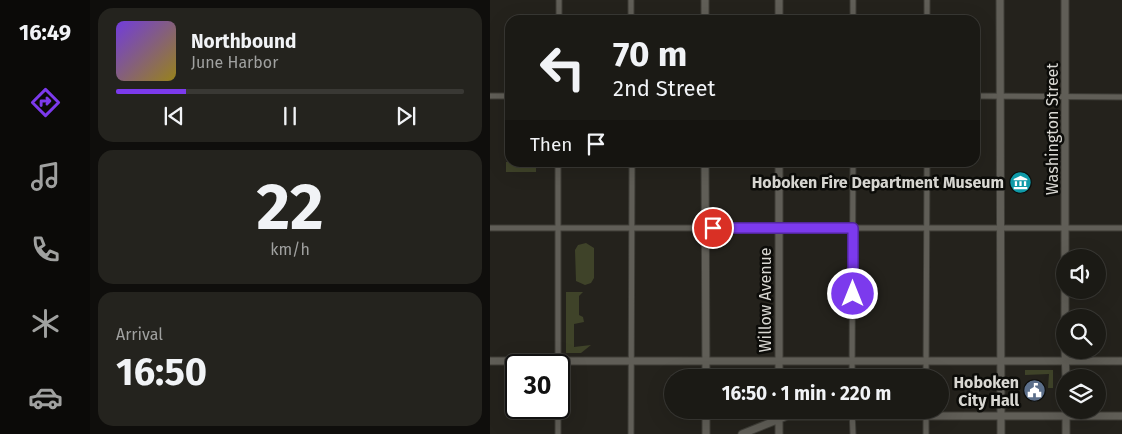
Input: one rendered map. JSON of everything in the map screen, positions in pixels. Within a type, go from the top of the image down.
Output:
[{"type":"street","points":[[559,0],[559,15]]},
{"type":"street","points":[[631,0],[631,15]]},
{"type":"street","points":[[705,0],[705,15]]},
{"type":"street","points":[[779,0],[779,15]]},
{"type":"street","points":[[853,0],[853,15]]},
{"type":"street","points":[[926,0],[927,15]]},
{"type":"street","points":[[1000,0],[1000,362],[1002,434]]},
{"type":"street","name":"Washington Street","points":[[1065,0],[1066,249]]},
{"type":"street","points":[[490,96],[505,96]]},
{"type":"street","points":[[980,96],[1122,97]]},
{"type":"street","points":[[558,167],[558,354]]},
{"type":"street","points":[[631,434],[632,167]]},
{"type":"street","points":[[705,167],[706,369]]},
{"type":"street","name":"Willow Avenue","points":[[779,167],[779,369]]},
{"type":"street","points":[[852,369],[853,167]]},
{"type":"street","points":[[926,369],[927,167]]},
{"type":"street","points":[[490,228],[1122,228]]},
{"type":"street","points":[[490,361],[505,361]]},
{"type":"street","points":[[570,363],[1122,361]]},
{"type":"street","points":[[1066,362],[1066,369]]},
{"type":"street","points":[[949,415],[1001,417],[1056,414]]},
{"type":"street","points":[[1106,415],[1122,416]]},
{"type":"street","points":[[558,419],[558,434]]},
{"type":"street","points":[[706,419],[706,434]]},
{"type":"street","points":[[742,434],[769,419]]},
{"type":"street","points":[[778,419],[779,434]]},
{"type":"street","points":[[852,419],[853,434]]},
{"type":"street","points":[[926,419],[926,434]]},
{"type":"street","points":[[1066,419],[1066,434]]},
{"type":"green space","points":[[506,167],[536,167],[536,172],[506,172]]},
{"type":"green space","points":[[586,243],[594,248],[594,278],[591,283],[585,285],[576,281],[575,250],[578,245]]},
{"type":"green space","points":[[566,292],[583,292],[579,296],[579,315],[583,317],[584,322],[574,324],[574,347],[591,345],[581,353],[566,353]]},
{"type":"green space","points":[[1025,370],[1053,370],[1053,388],[1048,388],[1049,374],[1025,375]]},
{"type":"place","name":"Hoboken Fire Department Museum","points":[[1020,182]]},
{"type":"place","name":"Hoboken City Hall","points":[[1035,391]]},
{"type":"route","points":[[713,228],[853,228],[853,294]]}]
